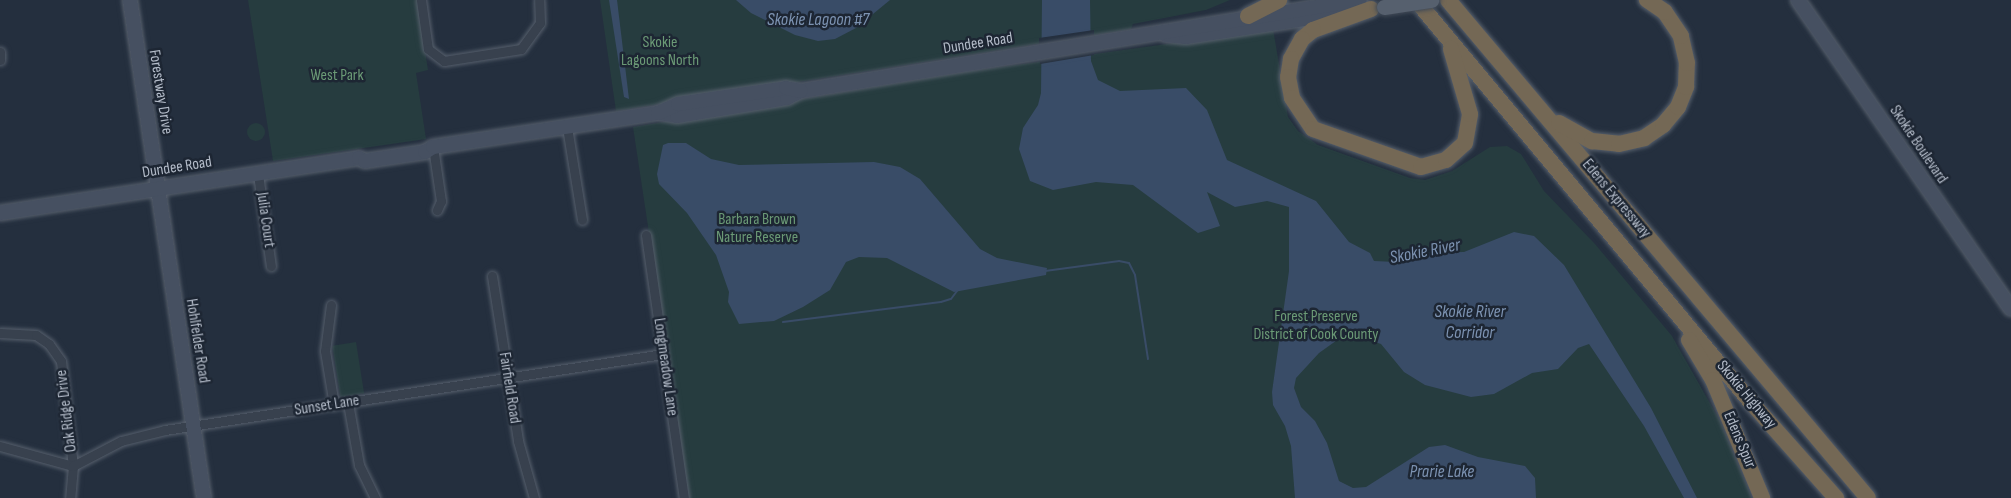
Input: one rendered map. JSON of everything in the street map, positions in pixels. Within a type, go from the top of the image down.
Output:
[{"type":"highway","points":[[1248,16],[1280,0]]},
{"type":"highway","name":"Edens Expressway","points":[[1416,0],[1659,290]]},
{"type":"highway","name":"Edens Expressway","points":[[1448,0],[1783,399]]},
{"type":"highway","points":[[1543,111],[1570,131],[1592,141],[1619,144],[1644,138],[1663,125],[1678,107],[1686,87],[1687,63],[1681,36],[1665,12],[1647,0]]},
{"type":"highway","points":[[1372,5],[1353,18],[1327,23],[1302,39],[1291,59],[1288,77],[1292,98],[1313,129],[1390,159],[1421,167],[1446,160],[1465,143],[1470,114],[1461,75],[1445,34]]},
{"type":"highway","name":"Edens Spur","points":[[1659,290],[1713,380],[1762,498]]},
{"type":"highway","name":"Skokie Highway","points":[[1659,290],[1836,498]]},
{"type":"highway","points":[[1783,399],[1880,498]]},
{"type":"highway","name":"Skokie Highway","points":[[1783,399],[1868,498]]},
{"type":"main road","name":"Forestway Drive","points":[[130,0],[158,189]]},
{"type":"main road","name":"Dundee Road","points":[[1161,35],[1182,27],[1248,16],[1431,0]]},
{"type":"main road","name":"Skokie Boulevard","points":[[1798,0],[2011,309]]},
{"type":"main road","name":"Dundee Road","points":[[0,213],[359,158],[365,162],[424,152],[433,147],[658,113],[678,104],[786,87],[801,91],[1161,35],[1186,37],[1372,5]]},
{"type":"main road","name":"Hohlfelder Road","points":[[158,189],[204,498]]},
{"type":"street","points":[[421,0],[428,49],[435,57],[452,61],[521,49],[540,23],[539,0]]},
{"type":"street","points":[[0,52],[0,60]]},
{"type":"street","points":[[567,127],[582,219]]},
{"type":"street","points":[[433,147],[441,201],[437,210]]},
{"type":"street","name":"Julia Court","points":[[258,174],[271,266]]},
{"type":"street","name":"Longmeadow Lane","points":[[646,235],[684,498]]},
{"type":"street","name":"Fairfield Road","points":[[492,276],[518,441],[534,498]]},
{"type":"street","points":[[331,305],[325,351],[334,405]]},
{"type":"street","name":"Oak Ridge Drive","points":[[0,333],[36,335],[56,352],[64,373],[73,466],[70,498]]},
{"type":"street","name":"Sunset Lane","points":[[73,466],[121,441],[194,427],[508,376],[663,354]]},
{"type":"street","points":[[348,403],[359,465],[375,498]]},
{"type":"street","points":[[0,447],[73,466]]},
{"type":"green space","name":"West Park","points":[[248,0],[417,0],[428,70],[416,73],[426,139],[273,161]]},
{"type":"green space","name":"Skokie Lagoons North","points":[[600,0],[1230,0],[1206,10],[1133,24],[1131,29],[616,111]]},
{"type":"green space","name":"Forest Preserve District of Cook County","points":[[1273,29],[1288,117],[1298,131],[1318,145],[1410,178],[1425,180],[1452,171],[1490,147],[1507,146],[1521,154],[1544,191],[1595,244],[1672,336],[1720,421],[1752,498],[689,498],[633,127],[965,72]]},
{"type":"green space","points":[[256,123],[262,126],[265,132],[262,138],[256,141],[250,138],[247,132],[250,126]]},
{"type":"green space","points":[[356,342],[364,393],[340,397],[332,346]]},
{"type":"water","points":[[609,0],[617,0],[629,99],[624,97]]},
{"type":"water","name":"Skokie Lagoon #7","points":[[736,0],[890,0],[856,28],[835,39],[818,41],[795,35],[751,13]]},
{"type":"water","points":[[1042,0],[1090,0],[1091,61],[1098,80],[1120,91],[1186,88],[1207,110],[1227,160],[1316,201],[1349,242],[1370,253],[1374,261],[1396,262],[1404,253],[1464,252],[1514,232],[1534,236],[1564,265],[1651,408],[1697,498],[1684,498],[1644,426],[1589,344],[1578,348],[1558,369],[1532,373],[1494,394],[1471,397],[1425,385],[1404,372],[1381,344],[1347,333],[1319,353],[1296,378],[1294,388],[1301,407],[1315,421],[1327,443],[1339,481],[1353,488],[1366,487],[1429,447],[1445,445],[1478,457],[1525,466],[1535,478],[1536,498],[1295,498],[1291,446],[1285,426],[1273,405],[1272,392],[1289,271],[1289,207],[1267,201],[1235,207],[1207,192],[1220,226],[1198,233],[1133,185],[1096,182],[1053,190],[1030,181],[1019,149],[1023,128],[1038,105],[1041,93]]},
{"type":"water","points":[[686,143],[711,159],[739,165],[874,162],[900,167],[920,179],[980,249],[997,258],[1047,268],[1046,275],[954,292],[887,258],[859,257],[846,262],[830,290],[803,307],[774,321],[739,324],[728,302],[729,292],[716,255],[687,213],[659,184],[657,174],[663,145]]},
{"type":"pier","points":[[1094,30],[1094,55],[1040,64],[1039,38]]},
{"type":"waterway","points":[[1045,271],[1119,261],[1129,263],[1135,275],[1148,359]]},
{"type":"waterway","points":[[783,322],[941,302],[951,299],[957,291]]},
{"type":"park label","name":"Barbara Brown Nature Reserve","points":[[757,229]]},
{"type":"water label","name":"Skokie River","points":[[1425,252]]},
{"type":"water label","name":"Skokie River Corridor","points":[[1470,323]]},
{"type":"water label","name":"Prarie Lake","points":[[1442,472]]}]
